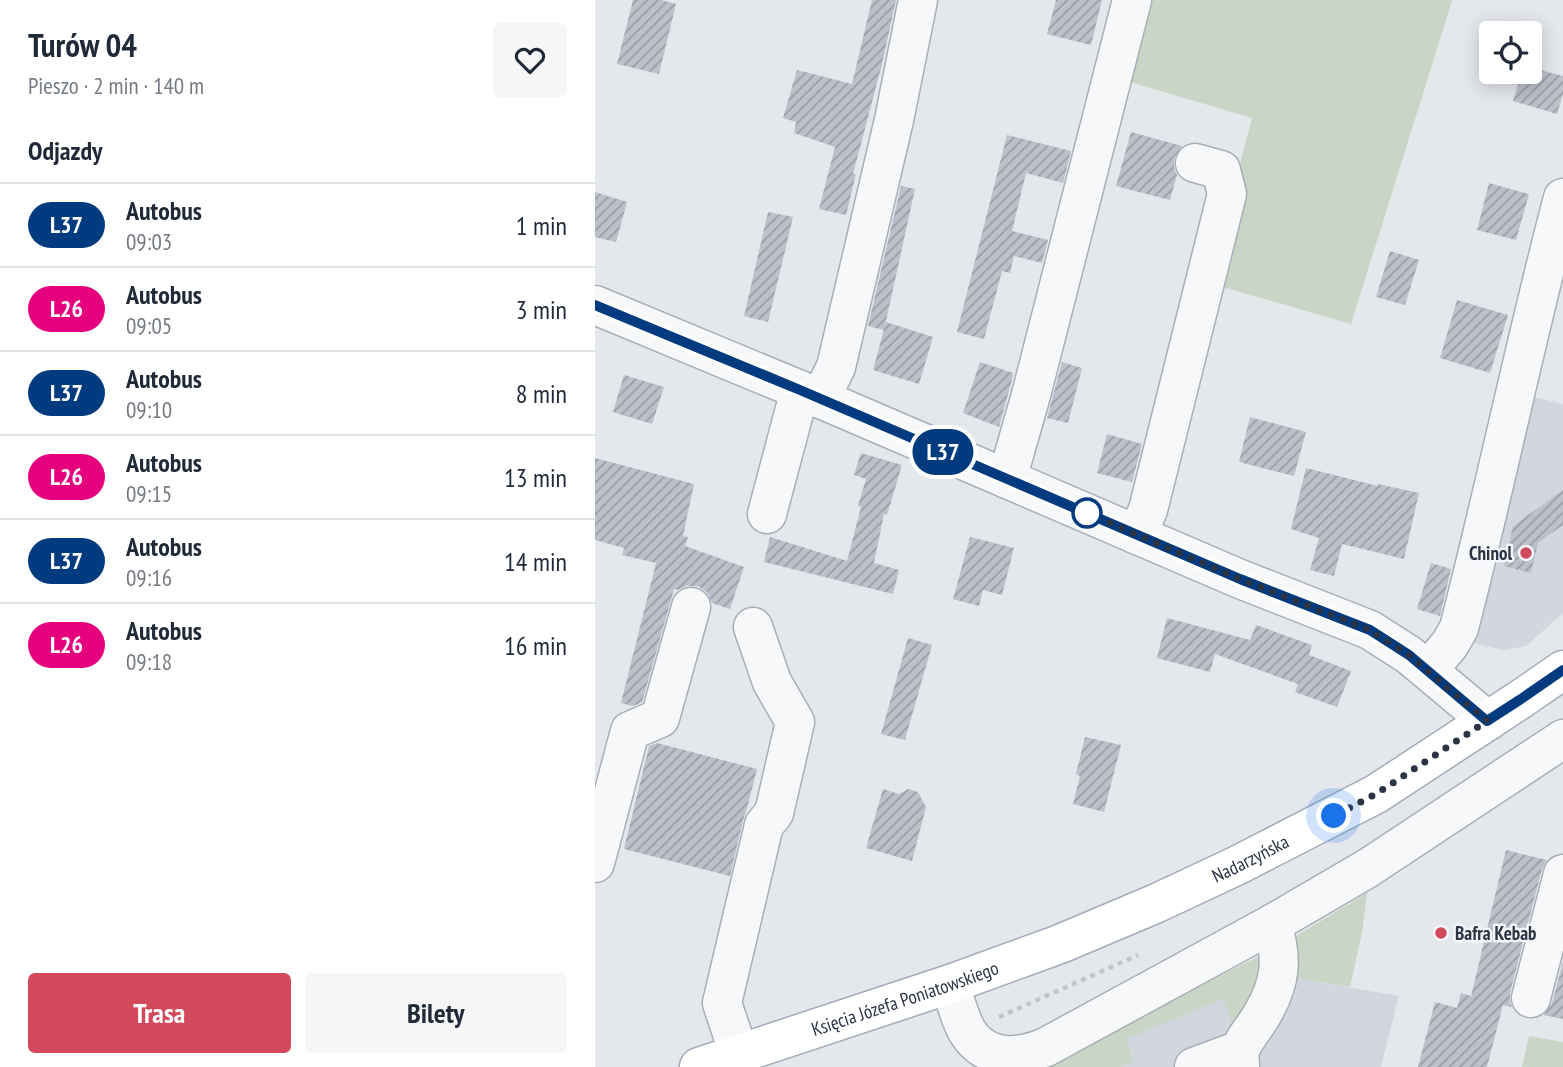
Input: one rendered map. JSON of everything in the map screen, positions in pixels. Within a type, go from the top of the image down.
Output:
[{"type":"main road","name":"Nadarzyńska","points":[[1108,924],[1238,865],[1376,794],[1563,670]]},
{"type":"main road","name":"Księcia Józefa Poniatowskiego","points":[[699,1067],[950,984],[1108,924]]},
{"type":"street","points":[[767,514],[810,395],[836,367],[894,120],[918,0]]},
{"type":"street","points":[[1007,479],[1132,0]]},
{"type":"street","points":[[1137,534],[1148,510],[1227,194],[1221,170],[1195,163]]},
{"type":"street","points":[[1428,670],[1450,644],[1459,628],[1563,198]]},
{"type":"street","points":[[595,305],[1240,579],[1370,630],[1428,670],[1487,721]]},
{"type":"street","points":[[595,863],[630,731],[660,718],[691,607]]},
{"type":"street","points":[[739,1054],[722,1003],[764,825],[774,813],[795,722],[772,682],[753,627]]},
{"type":"street","points":[[950,984],[963,1023],[977,1044],[990,1052],[1021,1061],[1272,924],[1368,868],[1563,739]]},
{"type":"street","points":[[1531,998],[1563,874]]},
{"type":"street","points":[[1194,1067],[1240,1058],[1278,979],[1280,960],[1272,924]]},
{"type":"shaded area","points":[[1526,395],[1563,404],[1563,613],[1526,646],[1503,650],[1464,641]]},
{"type":"shaded area","points":[[1296,936],[1296,978],[1399,996],[1381,1067],[1038,1067],[1270,951]]},
{"type":"green space","points":[[1142,0],[1452,1],[1351,324],[1209,283],[1252,118],[1120,79]]},
{"type":"green space","points":[[1367,893],[1362,933],[1350,987],[1296,978],[1296,936]]},
{"type":"green space","points":[[1270,951],[1270,959],[1239,1018],[1232,1022],[1223,999],[1126,1039],[1134,1061],[1120,1067],[1038,1067]]},
{"type":"green space","points":[[1529,1036],[1563,1042],[1563,1067],[1522,1067]]},
{"type":"building","points":[[633,0],[662,0],[676,4],[659,74],[617,64]]},
{"type":"building","points":[[872,0],[896,0],[853,174],[856,174],[846,215],[819,209],[835,147],[794,133],[796,122],[783,118],[797,70],[852,84]]},
{"type":"building","points":[[1056,0],[1102,0],[1091,45],[1047,34]]},
{"type":"building","points":[[1542,70],[1563,76],[1563,94],[1557,114],[1513,101],[1518,84],[1542,84]]},
{"type":"building","points":[[1131,132],[1182,146],[1174,158],[1177,175],[1170,200],[1116,186]]},
{"type":"building","points":[[1007,135],[1071,151],[1063,183],[1026,173],[1012,231],[1048,240],[1042,263],[1014,256],[1010,273],[1002,271],[984,339],[957,332]]},
{"type":"building","points":[[1489,183],[1529,194],[1516,240],[1477,230]]},
{"type":"building","points":[[901,186],[915,189],[884,330],[868,326]]},
{"type":"building","points":[[595,192],[627,202],[616,242],[595,237]]},
{"type":"building","points":[[768,212],[793,217],[768,322],[744,316]]},
{"type":"building","points":[[1390,251],[1419,260],[1405,305],[1376,297]]},
{"type":"building","points":[[1457,300],[1508,315],[1490,373],[1440,358]]},
{"type":"building","points":[[886,322],[933,337],[919,384],[873,370]]},
{"type":"building","points":[[980,362],[1013,373],[999,427],[963,413]]},
{"type":"building","points":[[1062,362],[1082,368],[1068,423],[1047,418]]},
{"type":"building","points":[[624,375],[664,387],[652,424],[613,412]]},
{"type":"building","points":[[1250,417],[1306,432],[1294,476],[1239,462]]},
{"type":"building","points":[[1107,434],[1142,444],[1132,482],[1097,473]]},
{"type":"building","points":[[861,453],[902,465],[887,515],[884,514],[874,563],[899,570],[893,594],[764,562],[770,537],[847,561],[866,479],[854,475]]},
{"type":"building","points":[[595,458],[694,484],[683,536],[688,537],[685,546],[744,567],[730,609],[712,603],[707,592],[698,586],[674,589],[642,702],[633,706],[621,703],[656,563],[622,555],[624,548],[595,540]]},
{"type":"building","points":[[1306,468],[1419,493],[1404,559],[1342,544],[1334,576],[1310,570],[1319,538],[1291,529]]},
{"type":"building","points":[[1563,490],[1563,525],[1538,543],[1531,573],[1504,566],[1513,526]]},
{"type":"building","points":[[970,537],[1014,548],[1002,595],[983,590],[979,606],[953,599]]},
{"type":"building","points":[[1431,563],[1451,569],[1440,616],[1417,609]]},
{"type":"building","points":[[1167,618],[1250,640],[1256,625],[1312,645],[1309,655],[1351,671],[1337,707],[1295,692],[1298,684],[1215,654],[1210,672],[1157,658]]},
{"type":"building","points":[[908,638],[932,645],[905,740],[881,734]]},
{"type":"building","points":[[1085,737],[1121,745],[1104,812],[1073,804],[1080,776],[1076,774]]},
{"type":"building","points":[[657,743],[757,769],[730,876],[624,849],[649,746]]},
{"type":"building","points":[[883,789],[899,794],[908,789],[918,792],[926,807],[912,861],[866,848]]},
{"type":"building","points":[[1506,850],[1547,860],[1542,869],[1510,993],[1512,1007],[1503,1005],[1487,1067],[1418,1067],[1435,1002],[1457,1008],[1461,993],[1471,996]]},
{"type":"building","points":[[1563,962],[1563,1019],[1544,1015],[1552,1003]]},
{"type":"bus line","name":"L37","points":[[595,305],[1240,579],[1370,630],[1409,655],[1487,721],[1563,670]]},
{"type":"place","name":"Chinol","points":[[1526,553]]},
{"type":"place","name":"Bafra Kebab","points":[[1441,933]]},
{"type":"route","points":[[1087,513],[1240,579],[1370,630],[1409,655],[1487,721],[1376,794],[1334,816]]}]
